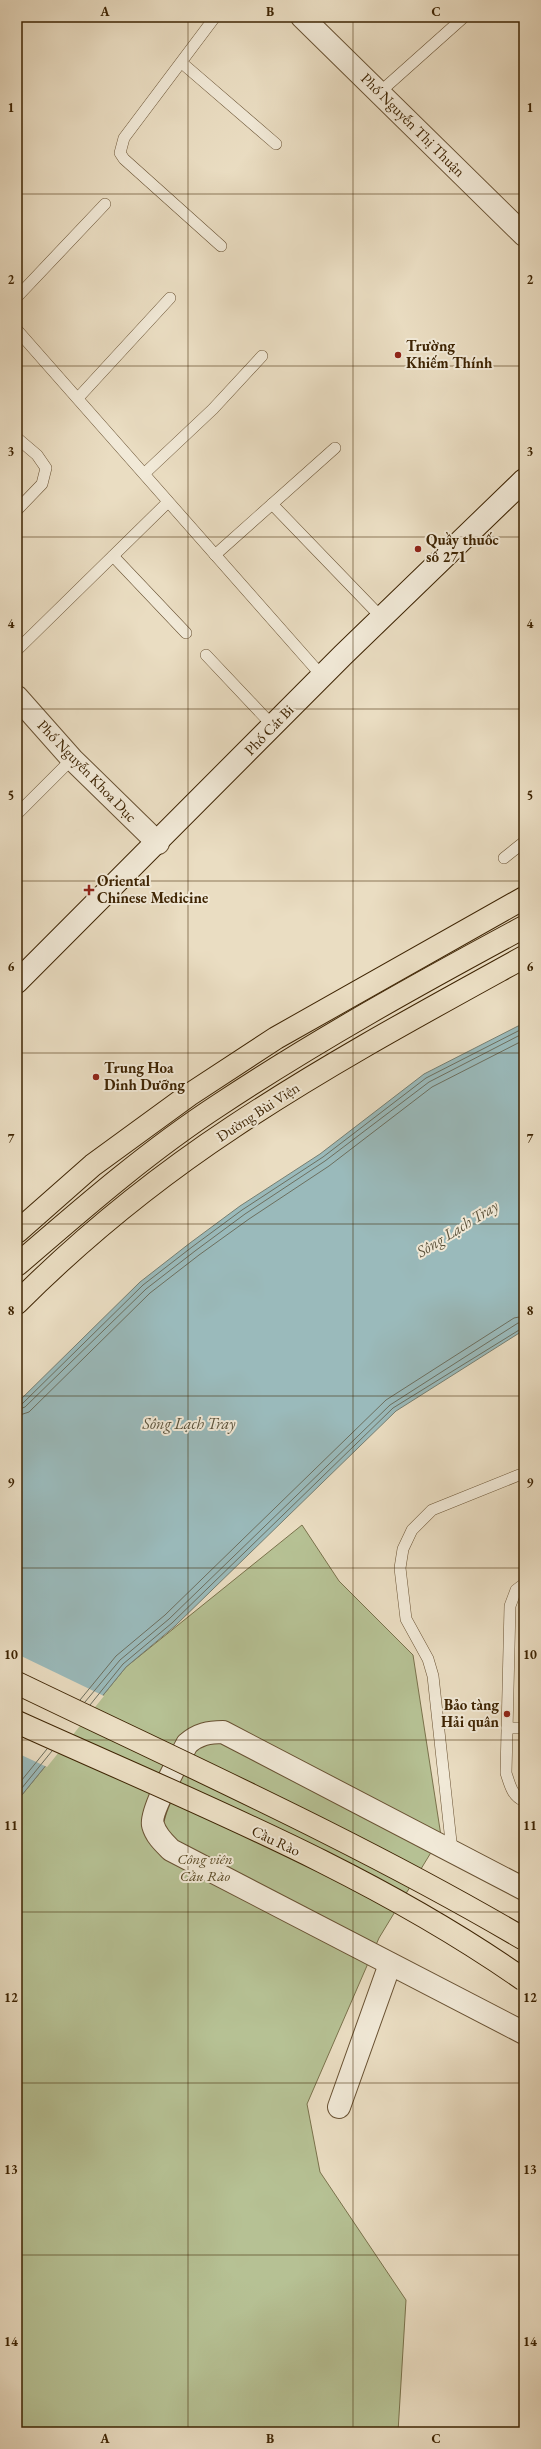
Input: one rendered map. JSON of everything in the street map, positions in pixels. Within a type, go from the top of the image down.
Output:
[{"type":"main road","points":[[17,1232],[93,1165],[189,1095],[276,1038],[524,898]]},
{"type":"main road","name":"Đường Bùi Viện","points":[[17,1265],[109,1185],[218,1106],[314,1045],[524,927]]},
{"type":"main road","name":"Đường Bùi Viện","points":[[17,1303],[130,1202],[232,1128],[334,1063],[524,956]]},
{"type":"main road","points":[[93,1165],[109,1185]]},
{"type":"main road","name":"Cầu Rào","points":[[17,1683],[368,1852],[444,1892],[524,1939]]},
{"type":"main road","name":"Cầu Rào","points":[[17,1722],[350,1876],[415,1911],[524,1980]]},
{"type":"street","name":"Phố Nguyễn Thị Thuận","points":[[302,17],[524,235]]},
{"type":"street","name":"Phố Cát Bi","points":[[17,982],[158,843],[322,676],[524,481]]},
{"type":"street","name":"Phố Nguyễn Khoa Dục","points":[[17,697],[72,759],[158,843]]},
{"type":"street","points":[[524,1888],[223,1732],[209,1732],[194,1738],[187,1744],[155,1808],[152,1824],[159,1838],[171,1850],[524,2033]]},
{"type":"street","points":[[338,2107],[390,1964]]},
{"type":"lane","points":[[215,17],[124,138],[120,153],[124,159],[221,246]]},
{"type":"lane","points":[[380,92],[464,17]]},
{"type":"lane","points":[[182,62],[276,144]]},
{"type":"lane","points":[[17,297],[105,204]]},
{"type":"lane","points":[[78,398],[170,298]]},
{"type":"lane","points":[[20,339],[78,398],[322,676]]},
{"type":"lane","points":[[145,473],[213,409],[262,356]]},
{"type":"lane","points":[[17,438],[37,455],[46,468],[42,484],[17,510]]},
{"type":"lane","points":[[215,555],[334,448]]},
{"type":"lane","points":[[17,650],[168,502]]},
{"type":"lane","points":[[272,504],[382,618]]},
{"type":"lane","points":[[113,556],[186,633]]},
{"type":"lane","points":[[206,655],[273,726]]},
{"type":"lane","points":[[17,814],[72,759]]},
{"type":"lane","points":[[504,858],[524,842]]},
{"type":"lane","points":[[452,1851],[433,1676],[428,1659],[406,1619],[400,1568],[402,1555],[412,1530],[432,1510],[519,1475]]},
{"type":"lane","points":[[524,1584],[516,1590],[510,1606],[506,1773],[512,1791],[517,1798],[524,1801]]},
{"type":"lane","points":[[507,1728],[524,1728]]},
{"type":"green space","name":"Công viên Cầu Rào","points":[[302,1525],[339,1581],[413,1655],[441,1836],[379,1938],[307,2104],[320,2172],[406,2300],[398,2432],[17,2432],[17,1801],[126,1667]]},
{"type":"water","name":"Sông Lạch Tray","points":[[524,1023],[524,1330],[396,1411],[175,1626],[126,1667],[17,1801],[17,1403],[140,1282],[190,1243],[240,1206],[320,1154],[424,1074]]},
{"type":"pier","points":[[17,1654],[104,1696],[47,1767],[17,1753]]},
{"type":"place","name":"Trường Khiếm Thính","points":[[398,355]]},
{"type":"place","name":"Quầy thuốc số 271","points":[[418,549]]},
{"type":"place","name":"Oriental Chinese Medicine","points":[[89,890]]},
{"type":"place","name":"Trung Hoa Dinh Dưỡng","points":[[96,1077]]},
{"type":"place","name":"Bảo tàng Hải quân","points":[[507,1714]]}]
